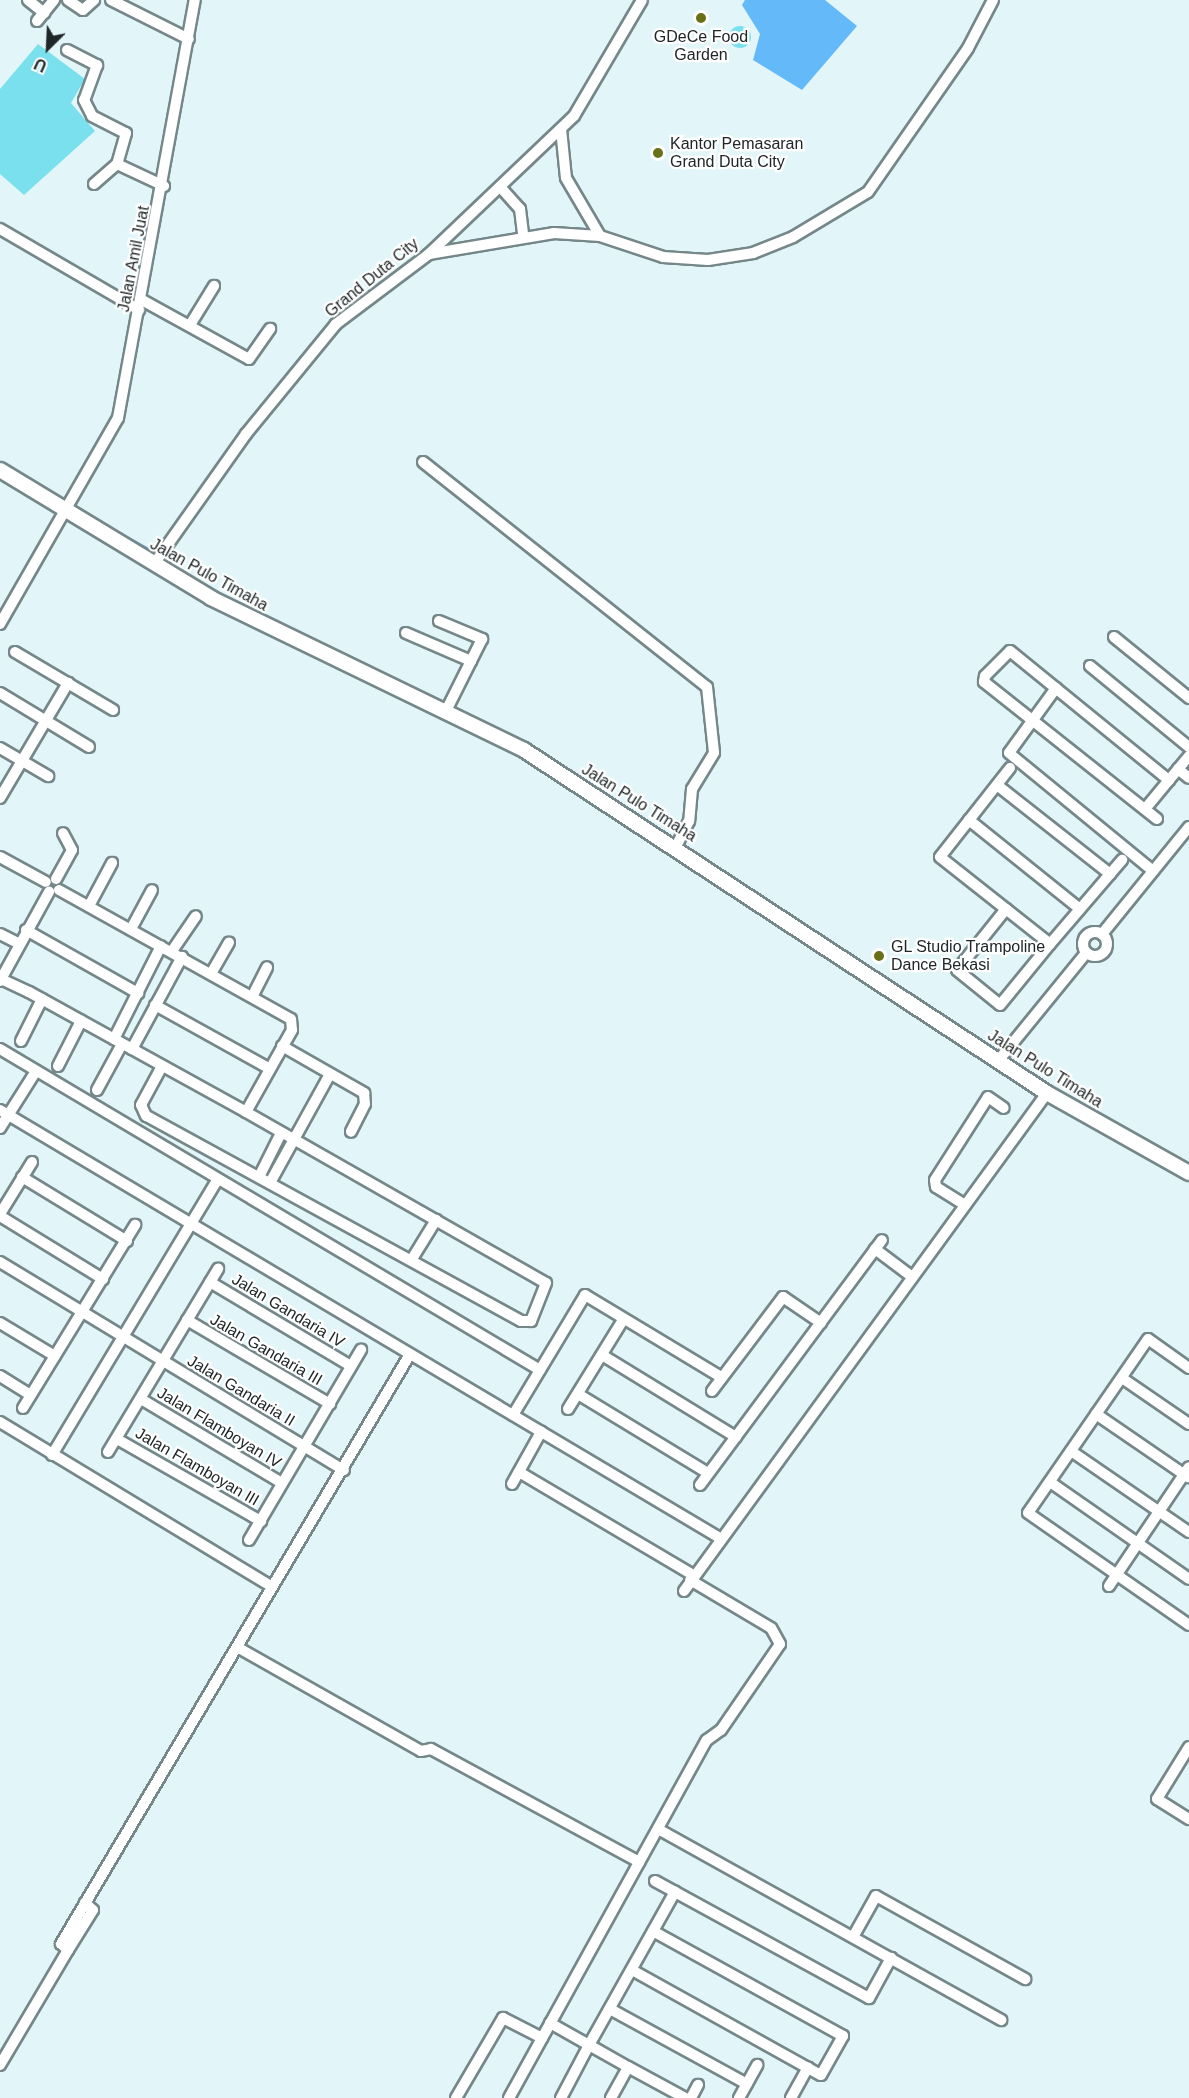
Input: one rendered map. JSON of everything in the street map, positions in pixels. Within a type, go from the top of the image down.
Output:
[{"type":"street","points":[[28,0],[40,17],[54,0]]},
{"type":"street","points":[[68,0],[83,10],[94,0]]},
{"type":"street","points":[[111,0],[189,39]]},
{"type":"street","name":"Jalan Amil Juat","points":[[0,624],[115,427],[164,186],[195,0]]},
{"type":"street","name":"Grand Duta City","points":[[154,564],[246,434],[336,324],[429,254],[440,239],[502,189],[561,129],[642,0]]},
{"type":"street","points":[[429,254],[523,235],[600,236],[663,257],[708,260],[753,253],[835,216],[868,192],[900,152],[993,0]]},
{"type":"street","points":[[67,50],[97,65],[84,100],[92,116],[126,133],[117,164],[94,184]]},
{"type":"street","points":[[561,129],[567,178],[600,236]]},
{"type":"street","points":[[117,164],[164,186]]},
{"type":"street","points":[[502,189],[520,209],[523,235]]},
{"type":"street","points":[[0,229],[140,305],[190,325],[249,360],[270,329]]},
{"type":"street","points":[[190,325],[214,286]]},
{"type":"street","points":[[423,462],[707,687],[714,753],[692,789],[687,826],[679,842]]},
{"type":"street","name":"Jalan Pulo Timaha","points":[[0,470],[154,564],[262,625],[447,710],[524,750],[679,842],[998,1061],[1050,1094],[1189,1173]]},
{"type":"street","points":[[439,621],[482,639],[447,710]]},
{"type":"street","points":[[406,633],[471,661]]},
{"type":"street","points":[[1114,637],[1189,698]]},
{"type":"street","points":[[1157,819],[984,682],[997,660],[1010,651],[1169,780]]},
{"type":"street","points":[[15,652],[113,710]]},
{"type":"street","points":[[1090,666],[1189,747]]},
{"type":"street","points":[[0,798],[68,683]]},
{"type":"street","points":[[1056,688],[1009,753],[1153,871]]},
{"type":"street","points":[[0,693],[89,747]]},
{"type":"street","points":[[0,747],[48,776]]},
{"type":"street","points":[[1145,810],[1185,763]]},
{"type":"street","points":[[1185,763],[1189,778]]},
{"type":"street","points":[[1010,768],[940,857],[1050,944]]},
{"type":"street","points":[[997,785],[1110,874]]},
{"type":"street","points":[[969,820],[1080,909]]},
{"type":"street","points":[[1084,938],[1102,934],[1189,827]]},
{"type":"street","points":[[63,833],[72,850],[18,943],[1,980],[42,999],[246,1112],[546,1283],[536,1314],[531,1321],[521,1321],[271,1181],[146,1116],[141,1105],[162,1066]]},
{"type":"street","points":[[0,857],[212,972],[291,1019],[292,1030],[268,1068],[246,1112]]},
{"type":"street","points":[[1006,909],[957,970],[999,1005],[1122,860]]},
{"type":"street","points":[[89,906],[112,863]]},
{"type":"street","points":[[131,929],[152,890]]},
{"type":"street","points":[[123,1044],[138,993],[196,916]]},
{"type":"street","points":[[998,1061],[1086,953],[1084,938],[1068,923]]},
{"type":"street","points":[[26,930],[138,993]]},
{"type":"street","points":[[0,934],[18,943]]},
{"type":"street","points":[[1086,953],[1093,957],[1107,949],[1102,934]]},
{"type":"street","points":[[212,972],[229,942]]},
{"type":"street","points":[[97,1090],[123,1044],[155,1005],[171,951]]},
{"type":"street","points":[[253,995],[267,967]]},
{"type":"street","points":[[21,1041],[42,999]]},
{"type":"street","points":[[155,1005],[268,1068]]},
{"type":"street","points":[[58,1066],[81,1021]]},
{"type":"street","points":[[282,1046],[366,1098],[351,1132]]},
{"type":"street","points":[[0,1049],[540,1370]]},
{"type":"street","points":[[0,1128],[4,1112],[36,1071]]},
{"type":"street","points":[[271,1181],[292,1139],[330,1074]]},
{"type":"street","points":[[684,1591],[718,1537],[911,1276],[1050,1094]]},
{"type":"street","points":[[965,1205],[936,1186],[935,1180],[988,1097],[1004,1108]]},
{"type":"street","points":[[4,1112],[718,1537]]},
{"type":"street","points":[[260,1175],[281,1133]]},
{"type":"street","points":[[32,1162],[0,1215],[103,1279]]},
{"type":"street","points":[[22,1177],[127,1241]]},
{"type":"street","points":[[52,1455],[218,1179]]},
{"type":"street","points":[[412,1259],[436,1220]]},
{"type":"street","points":[[23,1408],[86,1312],[135,1225]]},
{"type":"street","points":[[700,1485],[878,1244],[911,1276]]},
{"type":"street","name":"Jalan Gandaria II","points":[[0,1262],[344,1470]]},
{"type":"street","points":[[108,1452],[218,1269]]},
{"type":"street","name":"Jalan Gandaria IV","points":[[210,1282],[351,1366]]},
{"type":"street","points":[[513,1415],[587,1291],[623,1320],[721,1377]]},
{"type":"street","points":[[712,1391],[783,1297],[821,1323]]},
{"type":"street","name":"Jalan Gandaria III","points":[[187,1320],[330,1404]]},
{"type":"street","points":[[568,1409],[623,1320]]},
{"type":"street","points":[[0,1323],[55,1356]]},
{"type":"street","points":[[1189,1368],[1148,1340],[1028,1513],[1189,1625]]},
{"type":"street","points":[[249,1540],[361,1350]]},
{"type":"street","points":[[0,2065],[68,1950],[61,1944],[272,1587],[344,1470],[410,1354]]},
{"type":"street","points":[[602,1355],[736,1437]]},
{"type":"street","points":[[0,1376],[32,1395]]},
{"type":"street","points":[[1122,1378],[1189,1424]]},
{"type":"street","points":[[578,1394],[708,1473]]},
{"type":"street","name":"Jalan Flamboyan IV","points":[[141,1399],[282,1483]]},
{"type":"street","points":[[1096,1414],[1187,1473],[1109,1586]]},
{"type":"street","points":[[0,1422],[272,1587]]},
{"type":"street","points":[[512,1484],[541,1432]]},
{"type":"street","name":"Jalan Flamboyan III","points":[[117,1439],[261,1521]]},
{"type":"street","points":[[1071,1451],[1189,1532]]},
{"type":"street","points":[[509,2098],[707,1740],[721,1730],[781,1639],[692,1578],[519,1472]]},
{"type":"street","points":[[1050,1482],[1189,1579]]},
{"type":"street","points":[[237,1647],[421,1751],[432,1749],[639,1862]]},
{"type":"street","points":[[1189,1747],[1157,1798],[1189,1819]]},
{"type":"street","points":[[658,1829],[1000,2020]]},
{"type":"street","points":[[655,1881],[869,1998],[891,1958]]},
{"type":"street","points":[[561,2098],[675,1892]]},
{"type":"street","points":[[853,1937],[876,1896],[1025,1979]]},
{"type":"street","points":[[632,1970],[821,2074],[843,2036],[653,1931]]},
{"type":"street","points":[[610,2009],[747,2084]]},
{"type":"street","points":[[456,2098],[503,2018],[542,2038]]},
{"type":"street","points":[[550,2023],[686,2098]]},
{"type":"street","points":[[740,2098],[757,2065]]},
{"type":"street","points":[[611,2098],[628,2067]]},
{"type":"street","points":[[791,2098],[808,2067]]},
{"type":"street","points":[[691,2098],[698,2085]]},
{"type":"shaded area","points":[[745,0],[825,0],[857,26],[802,90],[753,60],[760,34],[742,5]]},
{"type":"shaded area","points":[[740,26],[748,29],[751,37],[748,45],[740,48],[732,45],[729,37],[732,29]]},
{"type":"shaded area","points":[[38,44],[85,79],[71,103],[95,131],[24,195],[0,174],[0,89]]},
{"type":"waterway","points":[[157,234],[182,96]]},
{"type":"waterway","points":[[95,520],[152,551]]},
{"type":"place","name":"GDeCe Food Garden","points":[[701,18]]},
{"type":"place","name":"Kantor Pemasaran Grand Duta City","points":[[658,153]]},
{"type":"place","name":"GL Studio Trampoline Dance Bekasi","points":[[879,956]]}]
